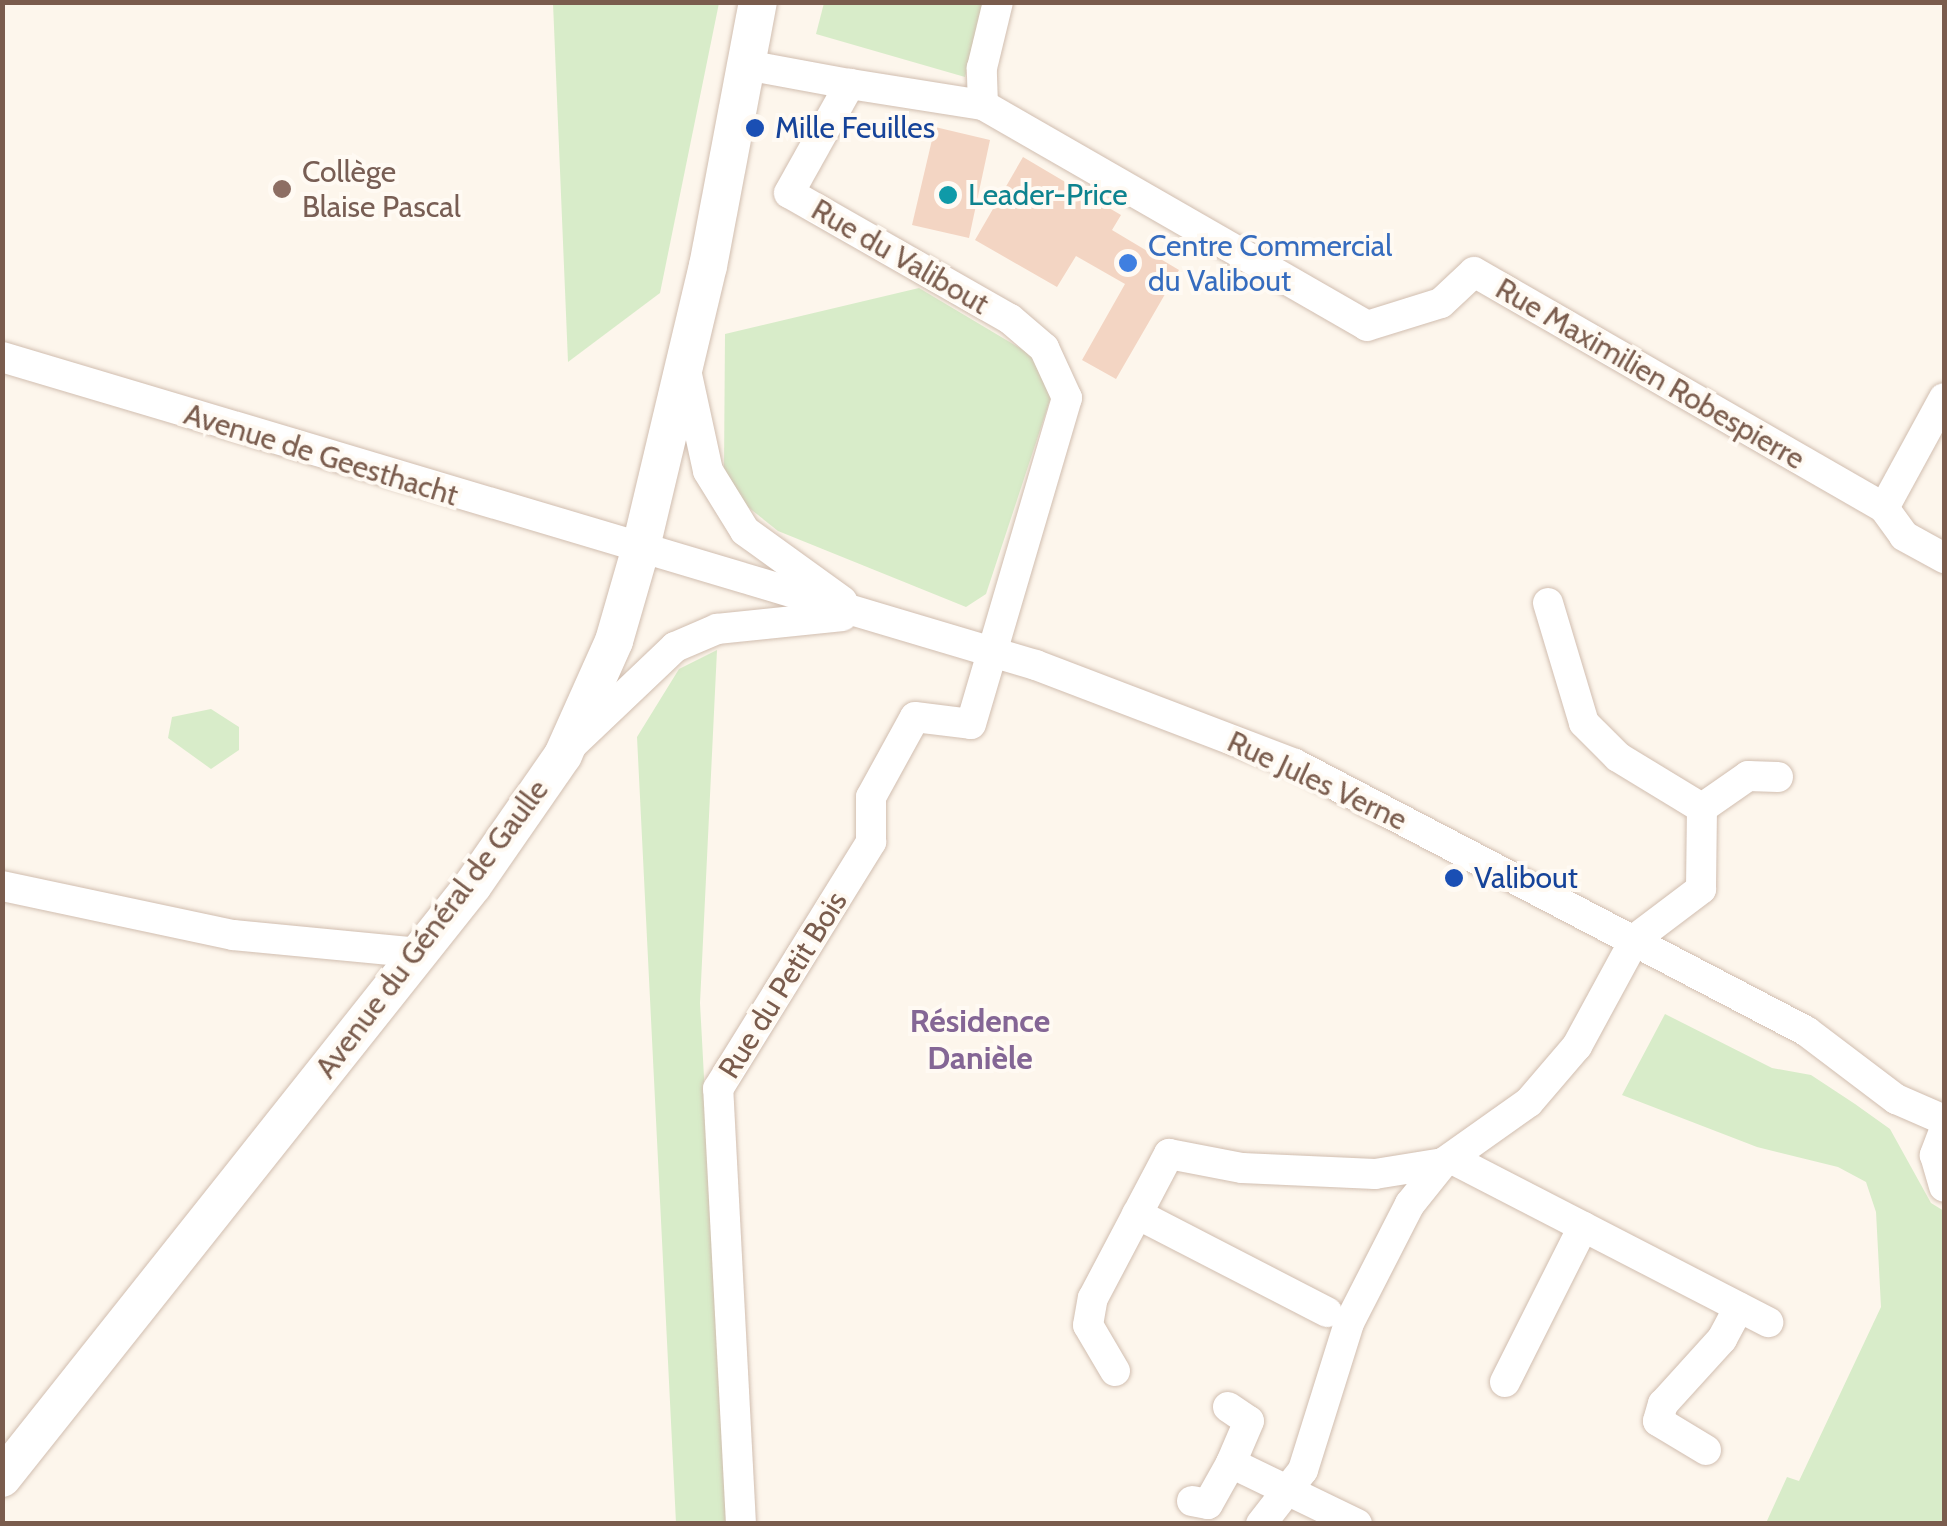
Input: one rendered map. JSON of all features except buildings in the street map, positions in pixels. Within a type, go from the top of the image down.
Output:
[{"type":"street","name":"Avenue du Général de Gaulle","points":[[2,1478],[419,954],[563,755],[614,641],[640,551],[686,370],[758,2]]},
{"type":"street","points":[[746,65],[983,105],[982,68],[998,2]]},
{"type":"street","name":"Rue du Valibout","points":[[850,84],[789,193],[1010,320],[1058,370],[1067,398],[990,652]]},
{"type":"street","name":"Rue Maximilien Robespierre","points":[[983,105],[1367,326],[1442,303],[1474,272],[1884,508],[1904,536],[1944,558]]},
{"type":"street","name":"Avenue de Geesthacht","points":[[2,357],[640,551]]},
{"type":"street","points":[[686,370],[708,471],[745,531],[860,614]]},
{"type":"street","points":[[1884,508],[1944,398]]},
{"type":"street","name":"Rue Jules Verne","points":[[640,551],[990,652],[1295,764],[1806,1032],[1896,1099],[1944,1120]]},
{"type":"street","points":[[1548,604],[1584,723],[1618,757],[1702,808]]},
{"type":"street","points":[[563,755],[675,647],[717,629],[860,614]]},
{"type":"street","name":"Rue du Petit Bois","points":[[741,1524],[718,1090],[871,842],[871,796],[916,717],[971,724],[990,652]]},
{"type":"street","points":[[1702,808],[1748,776],[1778,777]]},
{"type":"street","points":[[1261,1524],[1303,1470],[1349,1322],[1410,1204],[1448,1161],[1529,1102],[1577,1046],[1635,939],[1700,888],[1702,808]]},
{"type":"street","points":[[2,886],[233,935],[419,954]]},
{"type":"street","points":[[1944,1131],[1935,1155],[1944,1187]]},
{"type":"street","points":[[1115,1371],[1088,1325],[1093,1298],[1169,1154],[1242,1168],[1375,1174],[1448,1161],[1768,1322]]},
{"type":"street","points":[[1375,1174],[1410,1204]]},
{"type":"street","points":[[1137,1214],[1328,1312]]},
{"type":"street","points":[[1506,1382],[1583,1227]]},
{"type":"street","points":[[1636,1442],[1658,1421],[1663,1404],[1722,1339],[1739,1307]]},
{"type":"street","points":[[1192,1501],[1208,1504],[1249,1421],[1228,1407]]},
{"type":"street","points":[[1658,1421],[1706,1450]]},
{"type":"street","points":[[1230,1463],[1357,1524]]},
{"type":"green space","points":[[553,3],[719,3],[660,293],[568,362]]},
{"type":"green space","points":[[824,3],[983,3],[965,77],[816,34]]},
{"type":"green space","points":[[919,288],[1028,353],[1046,374],[1051,397],[986,594],[966,607],[778,531],[738,499],[724,468],[725,334]]},
{"type":"green space","points":[[717,650],[700,1003],[728,1523],[676,1523],[637,737],[679,669]]},
{"type":"green space","points":[[211,709],[239,727],[239,750],[211,769],[168,738],[172,717]]},
{"type":"green space","points":[[1665,1014],[1772,1068],[1811,1075],[1855,1104],[1890,1129],[1931,1203],[1944,1211],[1944,1523],[1766,1523],[1787,1477],[1799,1481],[1881,1307],[1876,1212],[1866,1182],[1838,1167],[1757,1147],[1622,1095]]},
{"type":"place","name":"Mille Feuilles","points":[[755,128]]},
{"type":"place","name":"Collège Blaise Pascal","points":[[282,189]]},
{"type":"place","name":"Leader-Price","points":[[948,195]]},
{"type":"place","name":"Centre Commercial du Valibout","points":[[1128,263]]},
{"type":"place","name":"Valibout","points":[[1454,878]]},
{"type":"district","name":"Résidence Danièle","points":[[980,1040]]}]
